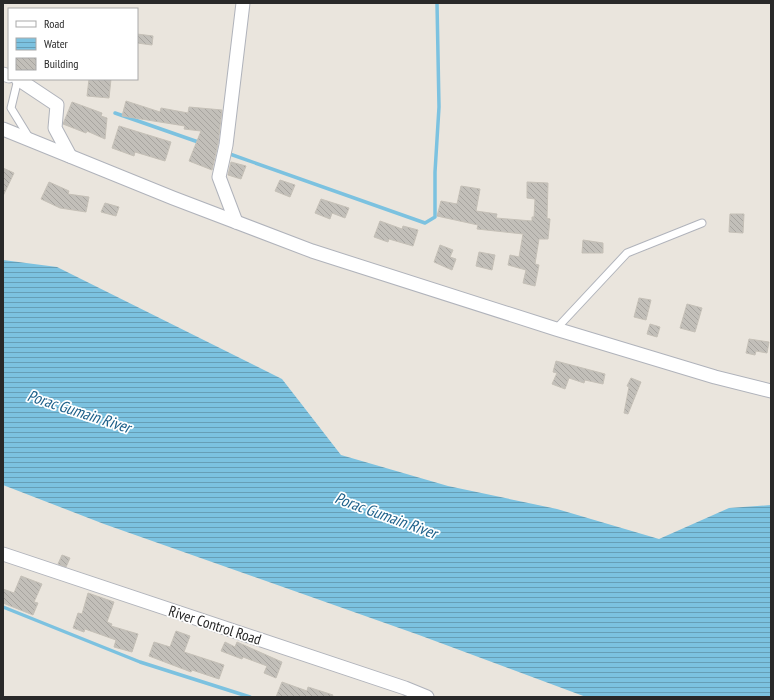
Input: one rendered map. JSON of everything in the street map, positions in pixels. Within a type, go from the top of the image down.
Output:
[{"type":"street","points":[[236,222],[219,177],[224,160],[243,3]]},
{"type":"street","points":[[20,80],[58,105],[55,128],[70,156]]},
{"type":"street","points":[[3,128],[70,156],[312,251],[556,329],[715,377],[771,391]]},
{"type":"street","name":"River Control Road","points":[[3,554],[397,685],[427,697]]},
{"type":"lane","points":[[18,80],[11,108],[30,139]]},
{"type":"lane","points":[[556,329],[627,253],[702,223]]},
{"type":"water","name":"Porac Gumain River","points":[[3,260],[57,267],[282,379],[341,455],[448,486],[557,509],[659,539],[729,508],[771,505],[771,697],[586,697],[419,635],[104,524],[3,485]]},
{"type":"building","points":[[138,34],[153,36],[152,45],[138,43]]},
{"type":"building","points":[[89,80],[111,80],[109,98],[87,96]]},
{"type":"building","points":[[126,101],[160,112],[161,108],[188,113],[189,107],[222,110],[218,144],[212,170],[189,161],[201,131],[184,129],[185,126],[122,116]]},
{"type":"building","points":[[72,102],[102,113],[101,116],[107,118],[105,139],[87,131],[86,133],[63,124]]},
{"type":"building","points":[[119,126],[171,142],[165,161],[135,152],[134,156],[112,148]]},
{"type":"building","points":[[231,162],[246,166],[241,179],[228,175]]},
{"type":"building","points":[[3,168],[14,173],[3,196]]},
{"type":"building","points":[[280,180],[295,185],[290,197],[275,191]]},
{"type":"building","points":[[49,182],[69,191],[68,194],[89,197],[86,212],[60,208],[41,199]]},
{"type":"building","points":[[527,182],[548,183],[547,218],[550,219],[548,239],[539,239],[535,264],[539,265],[535,286],[523,283],[526,270],[508,265],[510,255],[519,257],[523,234],[477,229],[478,225],[437,216],[441,201],[457,204],[461,186],[480,189],[476,211],[497,214],[496,218],[532,221],[532,217],[534,217],[535,199],[527,198]]},
{"type":"building","points":[[321,199],[349,208],[345,218],[332,213],[330,219],[315,213]]},
{"type":"building","points":[[105,203],[119,207],[116,216],[101,212]]},
{"type":"building","points":[[730,214],[744,214],[743,233],[729,232]]},
{"type":"building","points":[[380,221],[402,229],[403,226],[418,230],[413,246],[389,239],[388,242],[374,237]]},
{"type":"building","points":[[583,240],[603,243],[603,253],[582,253]]},
{"type":"building","points":[[440,245],[453,250],[450,257],[456,259],[452,270],[434,262]]},
{"type":"building","points":[[479,252],[495,255],[492,270],[476,266]]},
{"type":"building","points":[[639,298],[651,300],[646,320],[634,317]]},
{"type":"building","points":[[687,304],[702,308],[695,332],[680,328]]},
{"type":"building","points":[[650,324],[660,327],[657,337],[647,334]]},
{"type":"building","points":[[749,339],[769,342],[767,353],[756,351],[755,355],[746,353]]},
{"type":"building","points":[[556,361],[605,374],[603,384],[585,380],[584,383],[569,378],[565,389],[552,384],[557,373],[553,372]]},
{"type":"building","points":[[631,378],[641,382],[628,414],[624,413],[629,387],[627,386]]},
{"type":"building","points":[[62,555],[70,558],[66,567],[58,564]]},
{"type":"building","points":[[21,576],[42,584],[34,602],[38,603],[33,615],[3,603],[3,589],[14,593]]},
{"type":"building","points":[[88,593],[114,602],[107,622],[112,624],[111,626],[138,634],[132,652],[114,647],[116,640],[85,629],[84,632],[73,628],[78,613],[82,614]]},
{"type":"building","points":[[176,631],[190,636],[184,652],[224,665],[219,679],[192,670],[191,672],[149,656],[154,642],[170,647]]},
{"type":"building","points":[[225,642],[235,647],[237,642],[282,662],[276,678],[264,673],[267,666],[221,651]]},
{"type":"building","points":[[282,682],[307,691],[308,687],[333,695],[332,697],[276,697]]},
{"type":"waterway","points":[[227,153],[425,223],[435,217],[435,172],[439,107],[437,3]]},
{"type":"waterway","points":[[115,113],[201,143]]},
{"type":"waterway","points":[[3,607],[140,662],[250,697]]}]
